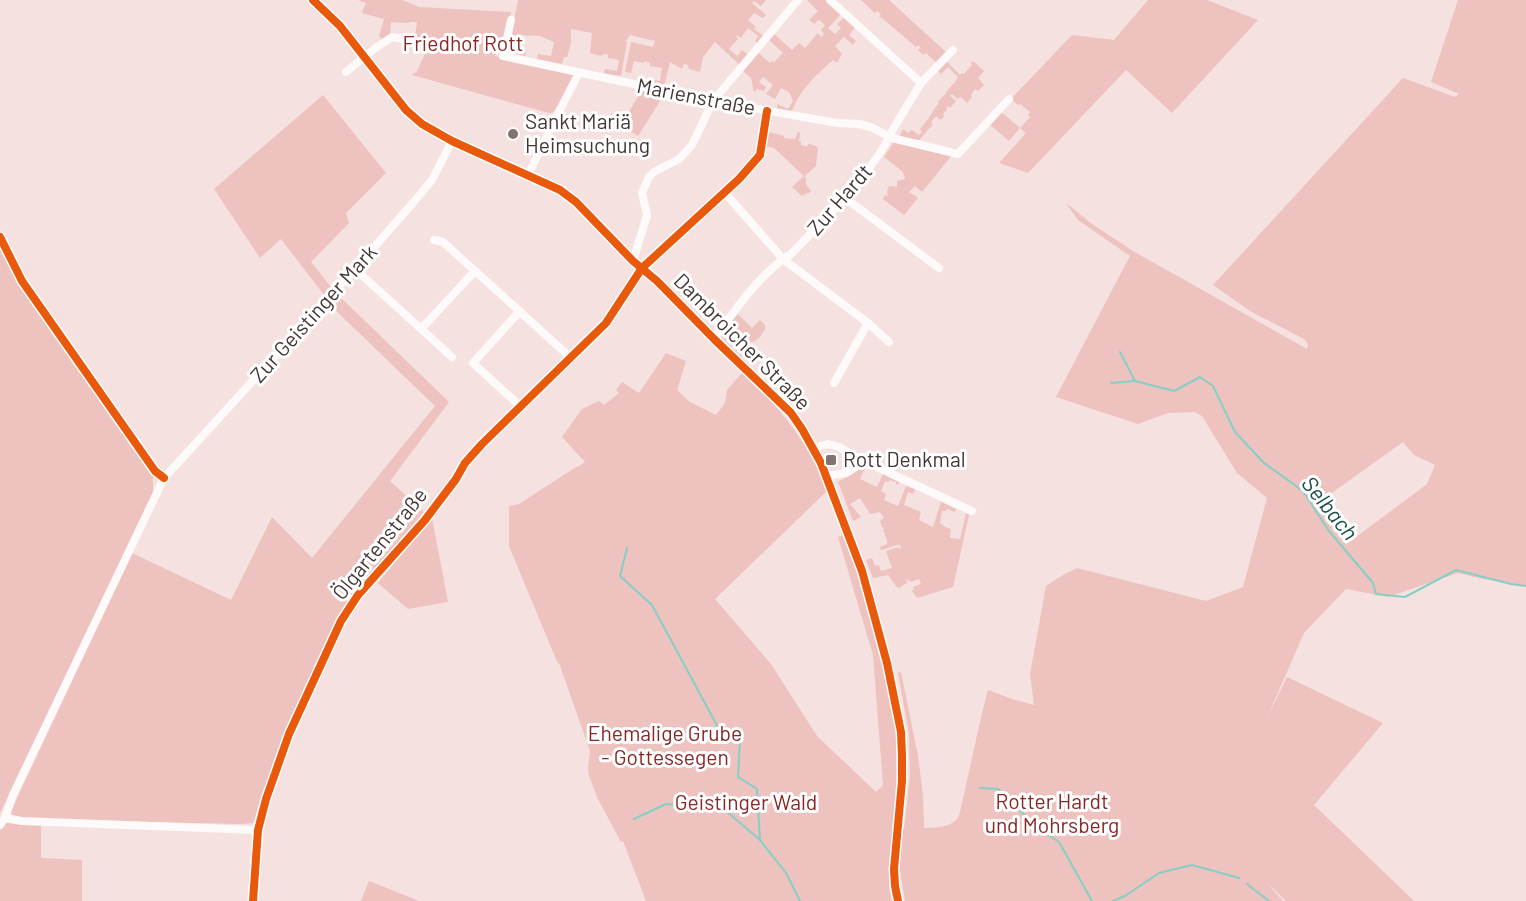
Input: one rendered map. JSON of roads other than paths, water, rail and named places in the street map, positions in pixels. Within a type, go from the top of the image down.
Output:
[{"type":"street","name":"Dambroicher Straße","points":[[313,0],[340,26],[406,110],[422,124],[452,141],[560,190],[576,202],[633,261],[791,413],[813,448],[826,476],[862,571],[887,663],[901,732],[902,781],[894,869],[898,901]]},
{"type":"street","points":[[633,261],[647,215],[642,193],[649,177],[679,159],[692,145],[713,101],[798,0]]},
{"type":"street","points":[[830,0],[921,83]]},
{"type":"street","name":"Marienstraße","points":[[511,20],[503,56],[713,101],[837,123],[859,124],[871,127],[892,138],[958,154],[1009,99]]},
{"type":"street","points":[[346,72],[392,37],[414,41]]},
{"type":"street","name":"Zur Hardt","points":[[714,339],[759,282],[791,254],[865,174],[879,155],[921,83],[953,50]]},
{"type":"street","points":[[528,175],[579,73]]},
{"type":"street","name":"Ölgartenstraße","points":[[253,901],[258,830],[266,798],[289,735],[341,621],[358,595],[429,515],[465,463],[491,434],[606,323],[642,268],[725,193],[760,155],[767,111]]},
{"type":"street","name":"Zur Geistinger Mark","points":[[3,822],[13,795],[164,478],[355,269],[432,180],[452,141]]},
{"type":"street","points":[[725,193],[783,259],[868,323],[889,342]]},
{"type":"street","points":[[845,198],[939,268]]},
{"type":"street","points":[[0,237],[22,281],[155,471],[164,478]]},
{"type":"street","points":[[434,240],[443,242],[571,358]]},
{"type":"street","points":[[355,269],[452,357]]},
{"type":"street","points":[[421,329],[475,271]]},
{"type":"street","points":[[520,311],[473,363],[520,406]]},
{"type":"street","points":[[834,383],[868,323]]},
{"type":"street","points":[[813,448],[828,444],[839,447],[855,457],[972,511]]},
{"type":"street","points":[[826,476],[846,473],[854,468],[855,457]]},
{"type":"street","points":[[3,822],[258,830]]},
{"type":"waterway","name":"Selbach","points":[[1120,352],[1135,381],[1174,391],[1200,377],[1213,386],[1235,432],[1264,463],[1303,491],[1329,531],[1373,583],[1376,594],[1405,597],[1456,570],[1526,586]]},
{"type":"waterway","points":[[1111,383],[1135,381]]},
{"type":"waterway","points":[[627,548],[620,576],[652,605],[720,731],[740,739],[738,777],[757,789],[760,840]]},
{"type":"waterway","points":[[980,788],[998,789],[1040,830],[1059,842],[1092,901]]},
{"type":"waterway","points":[[634,819],[666,804],[725,810],[760,840],[786,873],[800,901]]},
{"type":"waterway","points":[[1113,901],[1125,896],[1159,873],[1192,865],[1239,878]]},
{"type":"waterway","points":[[1247,884],[1269,901]]},
{"type":"place","name":"Sankt Mariä Heimsuchung","points":[[513,134]]},
{"type":"place","name":"Rott Denkmal","points":[[831,460]]},
{"type":"park label","name":"Friedhof Rott","points":[[463,44]]},
{"type":"park label","name":"Ehemalige Grube - Gottessegen","points":[[665,746]]},
{"type":"park label","name":"Geistinger Wald","points":[[746,803]]},
{"type":"park label","name":"Rotter Hardt und Mohrsberg","points":[[1052,814]]}]
